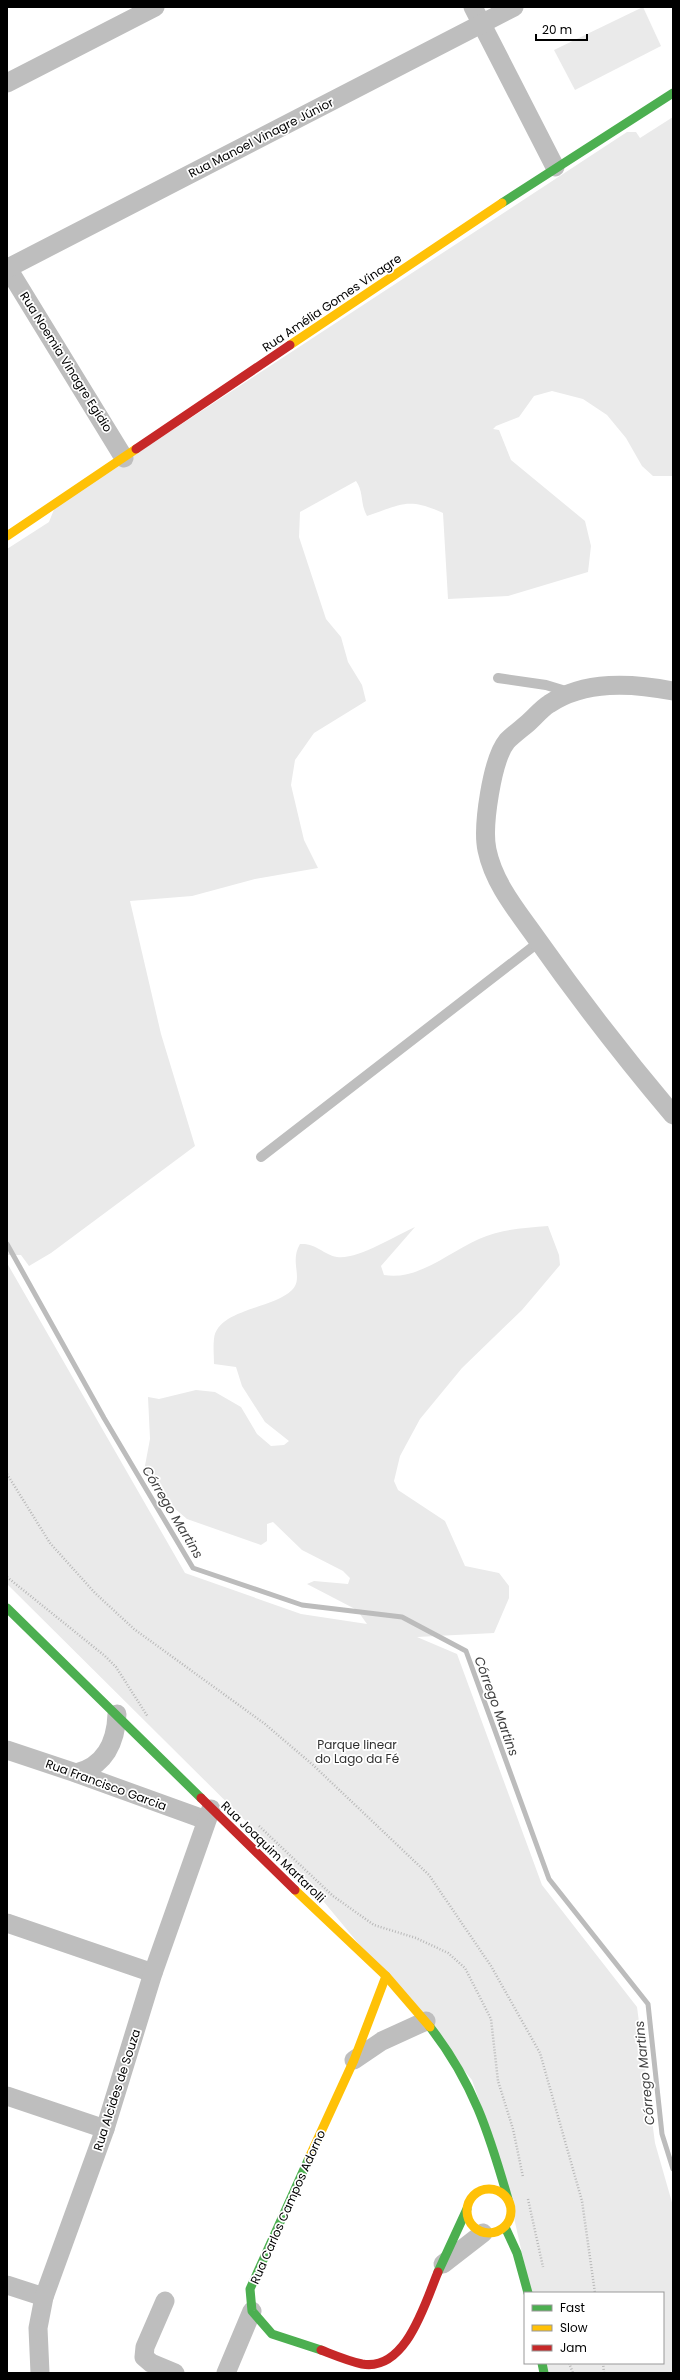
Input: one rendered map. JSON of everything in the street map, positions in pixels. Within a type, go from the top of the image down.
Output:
[{"type":"street","points":[[7,82],[155,7]]},
{"type":"street","name":"Rua Manoel Vinagre Júnior","points":[[8,268],[478,15],[514,7]]},
{"type":"street","points":[[478,15],[555,167]]},
{"type":"street","name":"Rua Amélia Gomes Vinagre","points":[[7,536],[555,167],[673,93]]},
{"type":"street","name":"Rua Noemia Vinagre Egídio","points":[[8,268],[124,458]]},
{"type":"street","points":[[673,690],[631,685],[598,686],[571,692],[549,704],[506,742],[491,781],[486,813],[487,850],[501,887],[539,942],[627,1060],[673,1115]]},
{"type":"street","name":"Rua Joaquim Martarolli","points":[[7,1608],[117,1714],[208,1814],[386,1976],[426,2021],[451,2054],[471,2090],[490,2137],[508,2199]]},
{"type":"street","points":[[76,1773],[90,1769],[100,1760],[114,1737],[117,1714]]},
{"type":"street","name":"Rua Francisco Garcia","points":[[7,1750],[208,1814]]},
{"type":"street","name":"Rua Alcides de Souza","points":[[40,2373],[38,2328],[44,2297],[105,2129],[153,1973],[208,1814]]},
{"type":"street","points":[[7,1923],[153,1973]]},
{"type":"street","name":"Rua Carlos Campos Adorno","points":[[252,2312],[250,2289],[354,2060],[386,1976]]},
{"type":"street","points":[[354,2060],[382,2041],[426,2021]]},
{"type":"street","points":[[7,2096],[105,2129]]},
{"type":"street","points":[[486,2161],[490,2137]]},
{"type":"street","points":[[481,2191],[483,2176]]},
{"type":"street","points":[[226,2373],[252,2312],[272,2334],[363,2364],[384,2362],[406,2344],[443,2264],[467,2209],[469,2201],[481,2191],[496,2190],[508,2199],[512,2214],[505,2228],[491,2234],[483,2233],[471,2223],[467,2209]]},
{"type":"street","points":[[505,2228],[517,2253],[528,2292]]},
{"type":"street","points":[[443,2264],[483,2233]]},
{"type":"street","points":[[7,2284],[44,2297]]},
{"type":"street","points":[[165,2301],[145,2347],[144,2357],[151,2363],[175,2373]]},
{"type":"lane","points":[[498,678],[546,685],[571,692]]},
{"type":"lane","points":[[261,1157],[539,942]]},
{"type":"path","points":[[7,1474],[50,1544],[95,1593],[134,1629],[265,1724],[307,1760],[428,1875],[491,1966],[540,2053],[582,2201],[595,2292]]},
{"type":"green space","points":[[643,7],[661,46],[575,90],[554,50]]},
{"type":"green space","points":[[673,117],[673,476],[653,476],[642,466],[626,438],[607,415],[583,399],[552,391],[534,396],[519,417],[496,426],[493,429],[499,430],[511,460],[585,521],[591,546],[588,572],[508,596],[448,599],[443,513],[431,508],[421,505],[405,504],[367,516],[363,507],[360,489],[356,481],[300,512],[299,537],[326,619],[341,637],[348,662],[362,685],[366,701],[314,733],[295,760],[291,785],[304,840],[318,868],[255,879],[192,896],[130,901],[161,1034],[195,1146],[51,1253],[29,1266],[21,1255],[7,1255],[7,549],[49,522],[55,507],[627,132],[636,132],[640,138]]},
{"type":"green space","name":"Parque linear do Lago da Fé","points":[[548,1226],[559,1255],[560,1265],[522,1310],[462,1368],[420,1419],[400,1456],[394,1481],[398,1490],[445,1521],[465,1566],[499,1573],[509,1586],[509,1598],[494,1633],[417,1637],[457,1654],[542,1885],[637,2007],[655,2143],[673,2206],[673,2373],[548,2373],[546,2364],[664,2364],[664,2292],[531,2292],[503,2169],[472,2080],[309,1884],[7,1584],[7,1263],[185,1573],[301,1614],[367,1624],[357,1610],[307,1584],[314,1581],[348,1584],[350,1578],[343,1571],[302,1550],[273,1522],[267,1524],[267,1541],[261,1545],[187,1519],[166,1501],[144,1471],[150,1439],[148,1397],[159,1399],[196,1390],[215,1392],[241,1407],[257,1434],[271,1446],[284,1445],[289,1441],[265,1422],[242,1386],[236,1367],[214,1364],[214,1339],[217,1329],[225,1321],[235,1315],[283,1296],[292,1290],[297,1280],[296,1257],[300,1244],[311,1245],[332,1256],[345,1257],[365,1251],[415,1227],[381,1266],[384,1275],[397,1276],[421,1270],[479,1239],[496,1233]]},
{"type":"waterway","name":"Córrego Martins","points":[[7,1244],[104,1418],[193,1568],[302,1605],[402,1617],[466,1651],[549,1879],[648,2004],[662,2134],[673,2169]]},
{"type":"traffic: fast","points":[[502,203],[673,93]]},
{"type":"traffic: fast","points":[[7,1608],[201,1798]]},
{"type":"traffic: fast","points":[[430,2027],[445,2047],[469,2088],[494,2152],[508,2199]]},
{"type":"traffic: fast","points":[[309,2158],[250,2289],[252,2311],[272,2334],[321,2350]]},
{"type":"traffic: fast","points":[[438,2272],[467,2209]]},
{"type":"traffic: fast","points":[[505,2227],[517,2253],[528,2292]]},
{"type":"traffic: fast","points":[[542,2364],[544,2373]]},
{"type":"traffic: slow","points":[[290,345],[502,203]]},
{"type":"traffic: slow","points":[[7,536],[136,449]]},
{"type":"traffic: slow","points":[[295,1890],[386,1976],[430,2027]]},
{"type":"traffic: slow","points":[[309,2158],[354,2060],[386,1976]]},
{"type":"traffic: slow","points":[[485,2189],[493,2189],[505,2195],[511,2207],[511,2211],[511,2215],[505,2227],[493,2233],[485,2233],[473,2227],[467,2215],[467,2207],[473,2195],[485,2189]]},
{"type":"traffic: jam","points":[[136,449],[290,345]]},
{"type":"traffic: jam","points":[[201,1798],[295,1890]]},
{"type":"traffic: jam","points":[[321,2350],[346,2360],[362,2364],[377,2364],[391,2357],[402,2347],[412,2333],[427,2301],[438,2272]]}]
